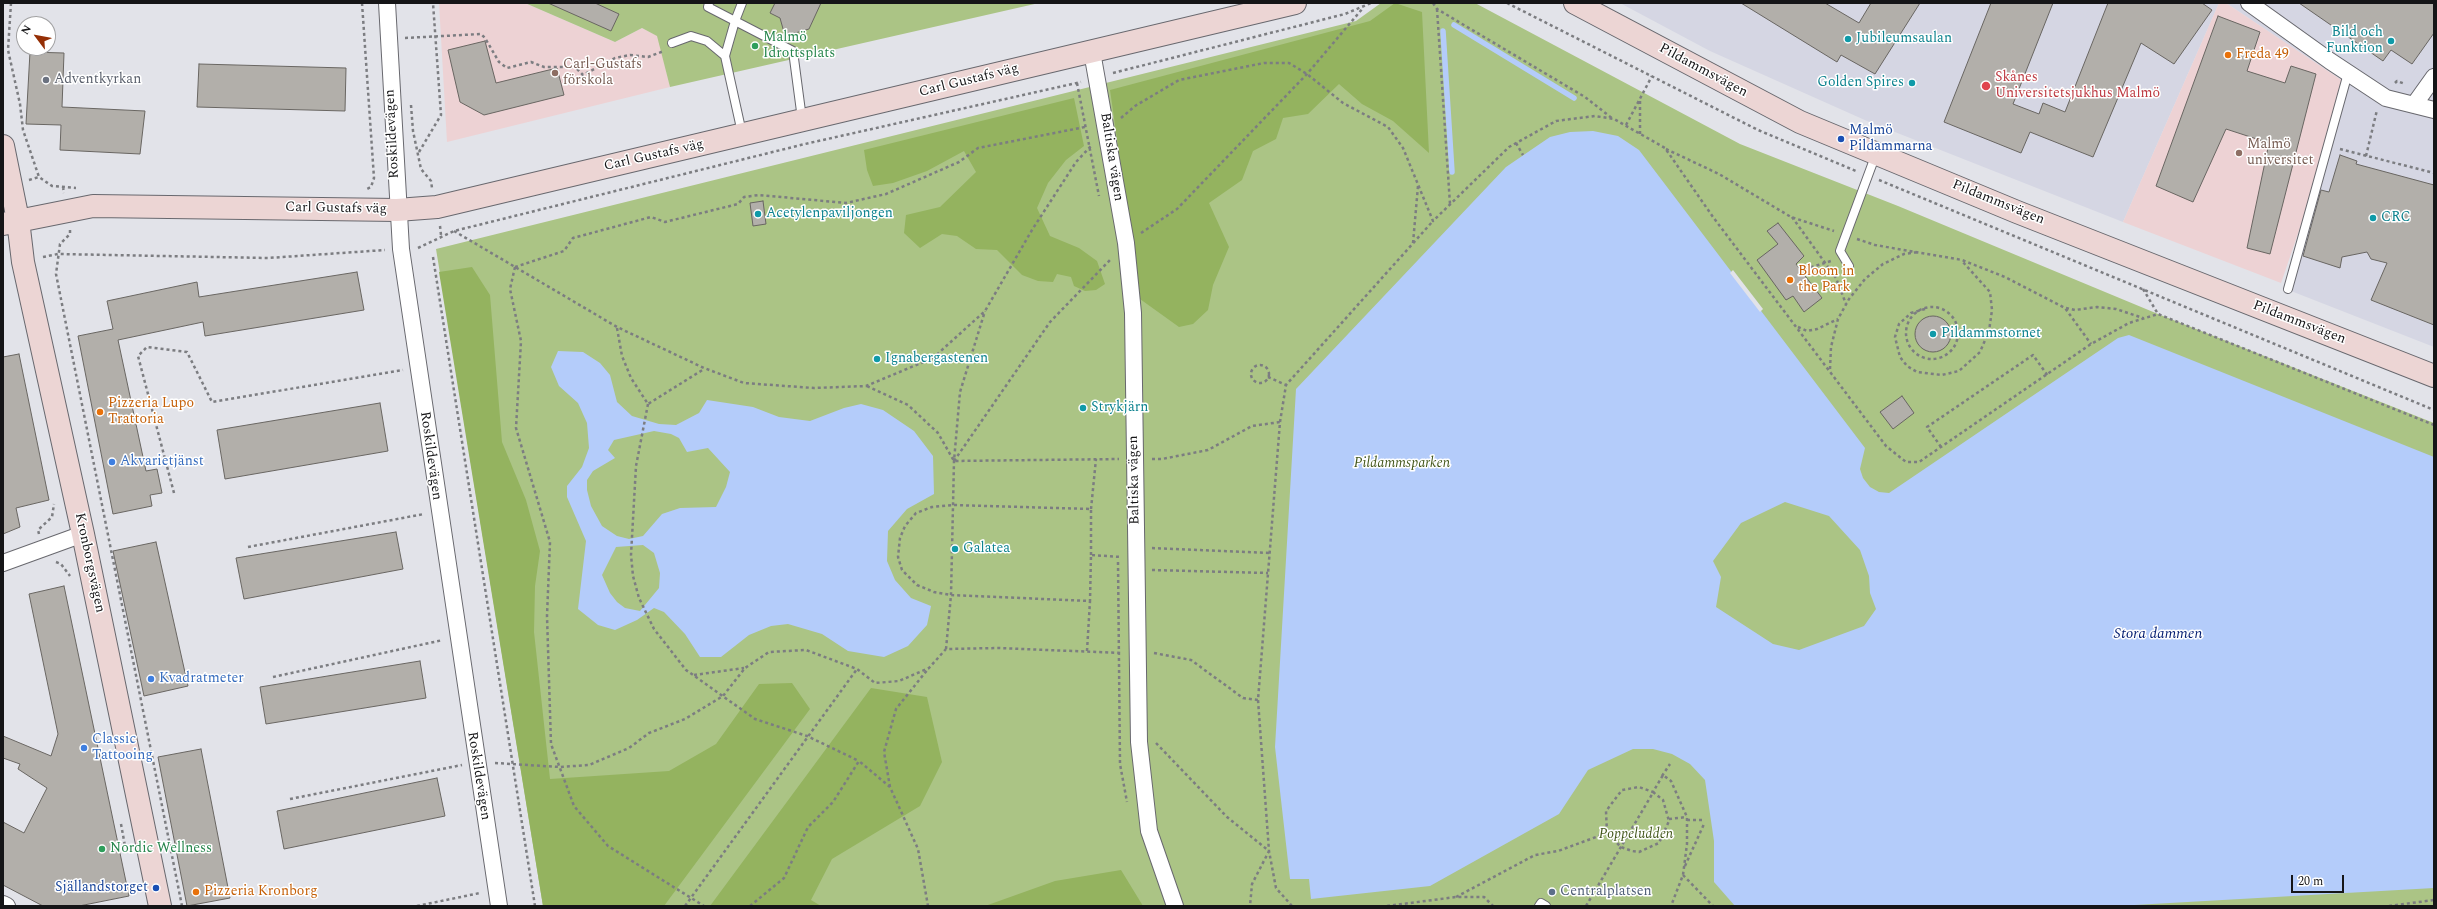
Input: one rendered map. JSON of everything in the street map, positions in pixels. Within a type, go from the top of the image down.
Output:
[{"type":"street","name":"Roskildevägen","points":[[387,3],[400,249],[457,637],[499,906]]},
{"type":"street","name":"Carl Gustafs väg","points":[[10,222],[93,206],[397,210],[437,207],[802,122],[1295,3]]},
{"type":"street","name":"Pildammsvägen","points":[[1575,3],[1800,122],[2017,212],[2434,376]]},
{"type":"street","points":[[2249,3],[2386,98],[2434,110]]},
{"type":"street","name":"Baltiska vägen","points":[[1092,52],[1126,243],[1133,313],[1139,742],[1149,831],[1175,906]]},
{"type":"street","points":[[2414,105],[2434,77]]},
{"type":"street","name":"Kronborgsvägen","points":[[3,146],[10,222],[23,262],[83,534],[160,906]]},
{"type":"street","points":[[3,563],[83,534]]},
{"type":"lane","points":[[709,3],[708,7],[793,51],[802,122]]},
{"type":"lane","points":[[742,3],[725,56],[743,135]]},
{"type":"lane","points":[[672,43],[691,36],[707,42],[725,56]]},
{"type":"lane","points":[[2288,289],[2348,73]]},
{"type":"lane","points":[[1849,266],[1840,251],[1876,153]]},
{"type":"lane","points":[[1539,906],[1541,903],[1546,906]]},
{"type":"path","points":[[11,3],[8,50],[20,104],[23,130],[39,177],[52,186],[78,188]]},
{"type":"path","points":[[360,192],[371,187],[374,178],[362,3]]},
{"type":"path","points":[[419,152],[423,142],[441,115],[433,3]]},
{"type":"path","points":[[1114,73],[1364,7],[1371,3]]},
{"type":"path","points":[[1434,3],[1437,9],[1450,204]]},
{"type":"path","points":[[1126,243],[1177,209],[1307,74],[1364,7]]},
{"type":"path","points":[[1437,9],[1585,97],[1614,119],[1665,148],[1719,174],[1791,216],[1838,233]]},
{"type":"path","points":[[389,39],[481,34],[485,38],[498,62],[507,68],[531,62],[544,67],[575,67],[582,75],[616,58],[630,55],[648,57],[662,54],[672,43]]},
{"type":"path","points":[[928,906],[918,849],[890,788],[884,752],[896,709],[946,649],[950,595],[954,461],[960,392],[985,311],[1025,242],[1076,162],[1107,130],[1135,106],[1179,80],[1264,62],[1289,64],[1307,74],[1343,103],[1388,127],[1403,148],[1433,221]]},
{"type":"path","points":[[1626,125],[1652,76]]},
{"type":"path","points":[[23,262],[58,254],[268,258],[426,246],[441,235],[454,231],[805,144],[1077,83],[1100,200]]},
{"type":"path","points":[[1640,101],[1640,134]]},
{"type":"path","points":[[1292,906],[1276,888],[1269,851],[1258,700],[1280,422],[1286,385],[1433,221],[1509,147],[1556,121],[1595,116],[1614,119]]},
{"type":"path","points":[[515,267],[564,251],[573,238],[651,217],[665,222],[738,204],[744,197],[759,194],[846,203],[886,194],[959,162],[978,148],[1086,126]]},
{"type":"path","points":[[1516,143],[1523,155]]},
{"type":"path","points":[[1665,148],[1713,217],[1886,446],[1906,462],[1919,462],[2048,376],[2091,344],[2129,323],[2158,314]]},
{"type":"path","points":[[2328,148],[2348,150],[2378,160],[2434,173]]},
{"type":"path","points":[[1413,243],[1418,184]]},
{"type":"path","points":[[63,187],[70,234],[60,244],[56,274],[182,906]]},
{"type":"path","points":[[1791,216],[1836,278],[1846,305]]},
{"type":"path","points":[[454,231],[617,327],[704,368],[744,383],[814,388],[866,386],[933,358],[985,311]]},
{"type":"path","points":[[1874,245],[1923,252],[1962,260],[2005,277],[2065,308],[2075,310],[2097,307],[2116,308],[2144,318]]},
{"type":"path","points":[[1830,370],[1831,347],[1838,319],[1846,305],[1865,279],[1883,264],[1904,254],[1923,252]]},
{"type":"path","points":[[433,257],[535,906]]},
{"type":"path","points":[[954,461],[1050,322],[1111,259],[1112,264]]},
{"type":"path","points":[[1924,309],[1911,318],[1907,325],[1907,341],[1910,348],[1923,358],[1939,358],[1950,351],[1957,340],[1955,322],[1942,310],[1924,309],[1911,313],[1899,324],[1895,337],[1900,357],[1907,366],[1917,372],[1942,375],[1959,371],[1980,352],[1989,332],[1992,310],[1990,292],[1962,260]]},
{"type":"path","points":[[1805,269],[1831,261]]},
{"type":"path","points":[[515,267],[510,289],[521,341],[516,428],[550,542],[547,616],[551,744],[574,806],[608,846],[704,906]]},
{"type":"path","points":[[2143,289],[2158,314],[2434,425]]},
{"type":"path","points":[[2065,308],[2091,344]]},
{"type":"path","points":[[1797,327],[1807,331],[1817,329],[1838,319]]},
{"type":"path","points":[[617,327],[622,356],[631,378],[648,404],[636,466],[631,555],[633,576],[639,598],[654,629],[686,670],[756,719],[807,736],[859,761],[890,788]]},
{"type":"path","points":[[174,493],[138,356],[147,347],[187,352],[212,402],[417,368]]},
{"type":"path","points":[[1941,447],[1927,428],[2033,355],[2048,376]]},
{"type":"path","points":[[1259,365],[1265,366],[1268,370],[1268,377],[1263,382],[1258,382],[1253,379],[1252,370],[1259,365]]},
{"type":"path","points":[[648,404],[704,368]]},
{"type":"path","points":[[1268,377],[1286,385]]},
{"type":"path","points":[[866,386],[908,405],[938,433],[954,461]]},
{"type":"path","points":[[1134,459],[1162,460],[1208,450],[1252,426],[1280,422]]},
{"type":"path","points":[[1118,451],[1118,467]]},
{"type":"path","points":[[1087,651],[1090,601],[1091,509],[1096,459]]},
{"type":"path","points":[[954,461],[1113,459]]},
{"type":"path","points":[[38,530],[52,517],[55,505],[53,497]]},
{"type":"path","points":[[1090,601],[950,595],[934,592],[918,585],[902,570],[898,557],[900,538],[905,526],[916,513],[932,507],[953,505],[1091,509]]},
{"type":"path","points":[[248,547],[439,511]]},
{"type":"path","points":[[1151,548],[1270,554]]},
{"type":"path","points":[[1118,549],[1120,764],[1128,808]]},
{"type":"path","points":[[1091,555],[1136,558]]},
{"type":"path","points":[[49,562],[62,564],[72,580]]},
{"type":"path","points":[[1152,570],[1268,572]]},
{"type":"path","points":[[273,677],[457,637]]},
{"type":"path","points":[[946,649],[1087,651],[1137,654],[1156,653],[1191,660],[1243,698],[1258,700]]},
{"type":"path","points":[[290,799],[476,762],[560,767],[589,765],[622,751],[649,733],[685,719],[723,696],[745,668],[769,652],[806,650],[857,669],[875,683],[899,681],[929,668]]},
{"type":"path","points":[[694,675],[745,668]]},
{"type":"path","points":[[685,906],[857,669]]},
{"type":"path","points":[[1154,740],[1228,817],[1269,851]]},
{"type":"path","points":[[750,906],[784,878],[808,827],[833,802],[859,761]]},
{"type":"path","points":[[1586,906],[1670,764]]},
{"type":"path","points":[[1663,775],[1672,781],[1687,819],[1687,844],[1683,875],[1671,906]]},
{"type":"path","points":[[1639,787],[1653,792],[1663,800],[1669,819],[1666,833],[1659,843],[1639,852],[1621,847],[1607,833],[1606,811],[1622,790],[1639,787]]},
{"type":"path","points":[[1669,819],[1703,820]]},
{"type":"path","points":[[121,822],[125,846]]},
{"type":"path","points":[[1684,868],[1704,824]]},
{"type":"path","points":[[1456,897],[1535,855],[1558,851],[1607,833]]},
{"type":"path","points":[[1250,906],[1252,884],[1269,851]]},
{"type":"path","points":[[1683,875],[1713,906]]},
{"type":"path","points":[[417,906],[496,889]]},
{"type":"path","points":[[1387,906],[1456,897],[1484,897],[1493,906]]},
{"type":"path","points":[[2389,906],[2434,900]]},
{"type":"shaded area","name":"Carl-Gustafs förskola","points":[[439,3],[525,3],[615,42],[642,28],[658,36],[670,87],[447,142]]},
{"type":"shaded area","name":"Skånes Universitetsjukhus Malmö","points":[[1620,3],[2219,3],[2123,222],[1867,121],[1710,51]]},
{"type":"shaded area","name":"Malmö universitet","points":[[2219,3],[2226,3],[2349,85],[2281,283],[2123,222]]},
{"type":"shaded area","points":[[2226,3],[2434,3],[2434,347],[2291,291],[2349,85]]},
{"type":"green space","name":"Malmö Idrottsplats","points":[[525,3],[1039,3],[670,87],[657,36],[642,28],[615,42]]},
{"type":"green space","name":"Pildammsparken","points":[[1381,3],[1475,3],[1740,144],[1898,206],[2158,314],[2434,423],[2434,906],[543,906],[436,249],[1356,21]]},
{"type":"green space","points":[[1395,3],[1422,12],[1429,153],[1393,121],[1362,104],[1339,84],[1308,114],[1283,118],[1276,139],[1253,151],[1242,180],[1209,203],[1229,247],[1213,285],[1208,310],[1193,324],[1179,327],[1140,299],[1110,90],[1370,21]]},
{"type":"green space","points":[[1074,98],[1084,146],[1066,160],[1048,183],[1037,208],[1050,236],[1079,248],[1097,261],[1105,284],[1096,290],[1085,291],[1074,286],[1071,277],[1057,274],[1053,282],[1038,281],[1022,275],[997,250],[976,249],[957,236],[942,234],[920,248],[904,233],[906,215],[940,207],[976,172],[964,151],[927,171],[893,183],[873,186],[867,170],[864,150]]},
{"type":"green space","points":[[472,267],[490,295],[502,442],[526,500],[540,551],[535,586],[534,632],[550,779],[669,771],[716,744],[759,684],[792,683],[810,709],[664,906],[543,906],[439,272]]},
{"type":"green space","points":[[871,688],[927,697],[942,762],[920,806],[832,859],[811,900],[821,906],[710,906]]},
{"type":"green space","points":[[1121,870],[1143,906],[985,906],[1055,881]]},
{"type":"water","name":"Stora dammen","points":[[1593,131],[1618,136],[1639,150],[1865,448],[1860,469],[1863,478],[1870,487],[1879,492],[1889,493],[2118,338],[2129,335],[2434,457],[2434,888],[2117,906],[1735,906],[1714,882],[1714,841],[1705,780],[1690,764],[1672,754],[1653,749],[1633,749],[1588,770],[1559,814],[1430,886],[1311,899],[1309,879],[1290,879],[1275,747],[1296,389],[1506,167],[1550,137],[1570,132]],"holes":[[[1785,502],[1829,516],[1860,550],[1869,576],[1870,593],[1876,609],[1864,626],[1799,650],[1773,644],[1716,607],[1721,577],[1713,561],[1741,523]]]},
{"type":"water","points":[[558,351],[583,352],[600,363],[610,375],[617,402],[632,416],[659,424],[676,425],[699,413],[707,400],[753,407],[779,417],[810,421],[844,408],[861,404],[883,410],[914,431],[933,456],[934,494],[907,509],[888,531],[887,561],[895,580],[911,598],[931,606],[927,625],[908,646],[884,657],[848,651],[822,634],[788,624],[771,626],[749,635],[721,657],[700,657],[685,634],[664,612],[654,608],[637,620],[615,630],[598,625],[578,609],[586,541],[567,497],[567,486],[582,467],[589,448],[587,423],[578,403],[559,386],[551,367]],"holes":[[[654,431],[671,434],[679,438],[687,452],[708,448],[730,472],[726,487],[716,507],[680,508],[662,514],[643,536],[629,539],[617,536],[602,526],[591,506],[587,490],[587,480],[593,471],[615,458],[608,450],[614,440]],[[643,545],[654,553],[660,573],[659,588],[640,611],[625,608],[617,602],[610,593],[602,575],[616,547]]]},
{"type":"pier","points":[[1733,270],[1763,309],[1760,312],[1730,273]]},
{"type":"building","points":[[548,3],[595,3],[619,14],[611,31]]},
{"type":"building","points":[[775,3],[821,3],[809,29],[785,36],[780,18],[770,13]]},
{"type":"building","name":"Jubileumsaulan","points":[[1741,3],[1825,3],[1859,23],[1871,3],[1920,3],[1875,74],[1841,55],[1837,62]]},
{"type":"building","points":[[1991,3],[2053,3],[2013,104],[2039,114],[2043,103],[2065,112],[2108,3],[2202,3],[2212,10],[2174,64],[2141,43],[2093,157],[2030,132],[2021,153],[1944,122]]},
{"type":"building","name":"Bild och Funktion","points":[[2299,3],[2434,3],[2434,33],[2412,64],[2391,50],[2383,61]]},
{"type":"building","name":"Malmö universitet","points":[[2218,16],[2260,32],[2247,71],[2285,83],[2291,66],[2316,74],[2270,254],[2247,248],[2269,143],[2226,129],[2193,202],[2156,186]]},
{"type":"building","points":[[485,41],[496,83],[557,68],[564,95],[484,115],[460,102],[448,50]]},
{"type":"building","points":[[56,53],[64,53],[62,107],[145,111],[140,154],[60,150],[61,125],[26,124],[30,56],[56,56]]},
{"type":"building","points":[[199,64],[346,68],[345,111],[197,107]]},
{"type":"building","name":"CRC","points":[[2340,155],[2357,161],[2356,164],[2434,185],[2434,325],[2371,300],[2387,263],[2371,259],[2367,252],[2342,257],[2340,268],[2303,256],[2321,190],[2329,192]]},
{"type":"building","name":"Acetylenpaviljongen","points":[[763,201],[766,224],[753,226],[750,203]]},
{"type":"building","name":"Bloom in the Park","points":[[1778,223],[1804,256],[1796,264],[1822,298],[1804,312],[1793,296],[1786,300],[1757,260],[1778,244],[1767,231]]},
{"type":"building","points":[[357,272],[364,310],[205,336],[203,322],[118,340],[146,471],[157,469],[162,493],[150,495],[152,506],[113,514],[78,336],[113,329],[107,301],[197,282],[199,297]]},
{"type":"building","name":"Pildammstornet","points":[[1937,316],[1946,321],[1950,327],[1950,341],[1946,347],[1937,352],[1929,352],[1920,347],[1916,341],[1915,330],[1920,321],[1926,317]]},
{"type":"building","points":[[19,354],[49,500],[16,508],[20,527],[3,534],[3,357]]},
{"type":"building","points":[[1902,396],[1914,413],[1893,429],[1880,412]]},
{"type":"building","points":[[380,403],[388,451],[225,479],[217,430]]},
{"type":"building","points":[[396,532],[403,569],[244,599],[236,558]]},
{"type":"building","points":[[156,542],[188,686],[144,696],[113,551]]},
{"type":"building","points":[[64,586],[129,896],[79,906],[43,906],[3,885],[3,822],[24,833],[47,788],[18,769],[20,764],[3,758],[3,736],[51,756],[58,734],[29,594]]},
{"type":"building","points":[[420,661],[426,698],[266,724],[260,687]]},
{"type":"building","points":[[201,749],[230,898],[187,906],[158,757]]},
{"type":"building","points":[[437,778],[445,816],[284,849],[277,811]]},
{"type":"waterway","points":[[1454,25],[1574,98]]},
{"type":"waterway","points":[[1443,31],[1452,172]]},
{"type":"place","name":"Jubileumsaulan","points":[[1848,39]]},
{"type":"place","name":"Bild och Funktion","points":[[2391,41]]},
{"type":"place","name":"Malmö Idrottsplats","points":[[755,46]]},
{"type":"place","name":"Freda 49","points":[[2228,55]]},
{"type":"place","name":"Carl-Gustafs förskola","points":[[555,73]]},
{"type":"place","name":"Adventkyrkan","points":[[46,80]]},
{"type":"place","name":"Golden Spires","points":[[1912,83]]},
{"type":"place","name":"Skånes Universitetsjukhus Malmö","points":[[1986,86]]},
{"type":"place","name":"Malmö Pildammarna","points":[[1841,139]]},
{"type":"place","name":"Malmö universitet","points":[[2239,153]]},
{"type":"place","name":"Acetylenpaviljongen","points":[[758,214]]},
{"type":"place","name":"CRC","points":[[2373,218]]},
{"type":"place","name":"Bloom in the Park","points":[[1790,280]]},
{"type":"place","name":"Pildammstornet","points":[[1933,334]]},
{"type":"place","name":"Ignabergastenen","points":[[877,359]]},
{"type":"place","name":"Strykjärn","points":[[1083,408]]},
{"type":"place","name":"Pizzeria Lupo Trattoria","points":[[100,412]]},
{"type":"place","name":"Akvarietjänst","points":[[112,462]]},
{"type":"place","name":"Galatea","points":[[955,549]]},
{"type":"place","name":"Kvadratmeter","points":[[151,679]]},
{"type":"place","name":"Classic Tattooing","points":[[84,748]]},
{"type":"place","name":"Nordic Wellness","points":[[102,849]]},
{"type":"place","name":"Själlandstorget","points":[[156,888]]},
{"type":"place","name":"Pizzeria Kronborg","points":[[196,892]]},
{"type":"place","name":"Centralplatsen","points":[[1552,892]]},
{"type":"park label","name":"Poppeludden","points":[[1636,835]]}]
